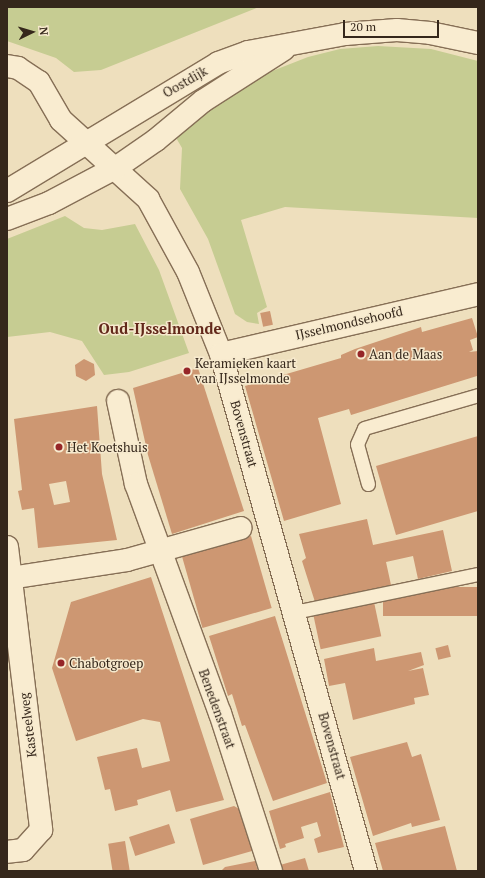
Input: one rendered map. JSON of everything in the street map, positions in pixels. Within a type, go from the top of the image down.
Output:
[{"type":"street","name":"Oostdijk","points":[[7,191],[218,63],[248,52],[295,42],[397,30],[430,32],[478,43]]},
{"type":"street","name":"Oostdijk","points":[[7,219],[49,203],[117,168],[156,140],[203,101],[295,42]]},
{"type":"street","name":"Bovenstraat","points":[[7,66],[18,68],[39,82],[61,120],[85,144],[117,168],[148,199],[165,225],[221,354],[366,871]]},
{"type":"street","name":"IJsselmondsehoofd","points":[[221,354],[478,294]]},
{"type":"street","name":"Benedenstraat","points":[[118,401],[136,484],[158,550],[220,713],[271,871]]},
{"type":"street","points":[[10,578],[127,560],[158,550],[241,528]]},
{"type":"street","name":"Kasteelweg","points":[[7,547],[40,830],[23,850],[7,852]]},
{"type":"lane","points":[[368,484],[356,444],[364,428],[478,395]]},
{"type":"lane","points":[[294,612],[478,574]]},
{"type":"green space","points":[[7,7],[259,7],[101,70],[74,72],[56,58],[7,41]]},
{"type":"green space","points":[[378,46],[431,49],[478,61],[478,218],[285,207],[241,220],[267,307],[257,313],[259,324],[247,322],[235,314],[208,239],[180,189],[182,148],[175,136],[203,109],[257,77],[308,57],[340,49]]},
{"type":"green space","points":[[65,216],[84,228],[102,230],[135,224],[159,270],[189,353],[129,372],[104,375],[82,341],[50,332],[7,337],[7,239]]},
{"type":"building","points":[[270,311],[273,325],[263,327],[260,313]]},
{"type":"building","points":[[472,318],[478,337],[470,340],[473,350],[469,352],[478,351],[478,379],[477,376],[351,415],[349,409],[318,418],[341,504],[284,521],[245,386],[341,358],[341,355],[355,349],[421,327],[422,332]]},
{"type":"building","points":[[84,359],[94,364],[95,375],[86,381],[76,376],[75,365]]},
{"type":"building","points":[[198,368],[244,511],[172,534],[148,455],[133,388]]},
{"type":"building","points":[[97,406],[102,474],[117,540],[38,548],[34,508],[22,510],[18,491],[22,490],[14,419]],"holes":[[[66,481],[70,502],[54,505],[49,484]]]},
{"type":"building","points":[[478,436],[478,511],[396,535],[376,466]]},
{"type":"building","points":[[367,519],[373,545],[443,530],[452,571],[418,579],[413,556],[386,562],[391,585],[315,602],[302,561],[306,558],[299,534]]},
{"type":"building","points":[[251,536],[272,608],[202,628],[182,556]]},
{"type":"building","points":[[151,577],[224,800],[176,812],[170,790],[137,800],[138,805],[115,811],[110,789],[105,790],[97,757],[137,748],[142,768],[170,761],[160,722],[143,719],[76,741],[52,668],[71,602]]},
{"type":"building","points":[[383,587],[478,587],[478,616],[383,616]]},
{"type":"building","points":[[374,602],[381,636],[321,649],[313,615]]},
{"type":"building","points":[[275,616],[327,783],[273,801],[245,725],[242,726],[232,694],[228,696],[209,636]]},
{"type":"building","points":[[448,645],[451,657],[438,660],[435,648]]},
{"type":"building","points":[[374,648],[376,661],[421,652],[424,665],[408,671],[423,668],[429,695],[414,698],[415,704],[353,720],[345,683],[329,686],[324,659]]},
{"type":"building","points":[[407,742],[412,757],[421,754],[440,820],[412,827],[411,823],[373,836],[350,757]]},
{"type":"building","points":[[330,792],[344,847],[318,853],[314,839],[321,836],[317,822],[301,827],[304,838],[285,844],[286,847],[280,849],[269,811]]},
{"type":"building","points":[[234,806],[241,810],[252,851],[203,865],[190,819]]},
{"type":"building","points":[[169,824],[175,843],[135,856],[129,837]]},
{"type":"building","points":[[445,826],[457,871],[383,871],[375,843]]},
{"type":"building","points":[[125,841],[130,871],[113,871],[108,844]]},
{"type":"building","points":[[305,858],[309,871],[282,871],[280,865]]},
{"type":"building","points":[[255,861],[258,871],[221,871],[225,867]]},
{"type":"place","name":"Aan de Maas","points":[[361,354]]},
{"type":"place","name":"Keramieken kaart van IJsselmonde","points":[[187,371]]},
{"type":"place","name":"Het Koetshuis","points":[[59,447]]},
{"type":"place","name":"Chabotgroep","points":[[61,663]]},
{"type":"district","name":"Oud-IJsselmonde","points":[[160,329]]}]
